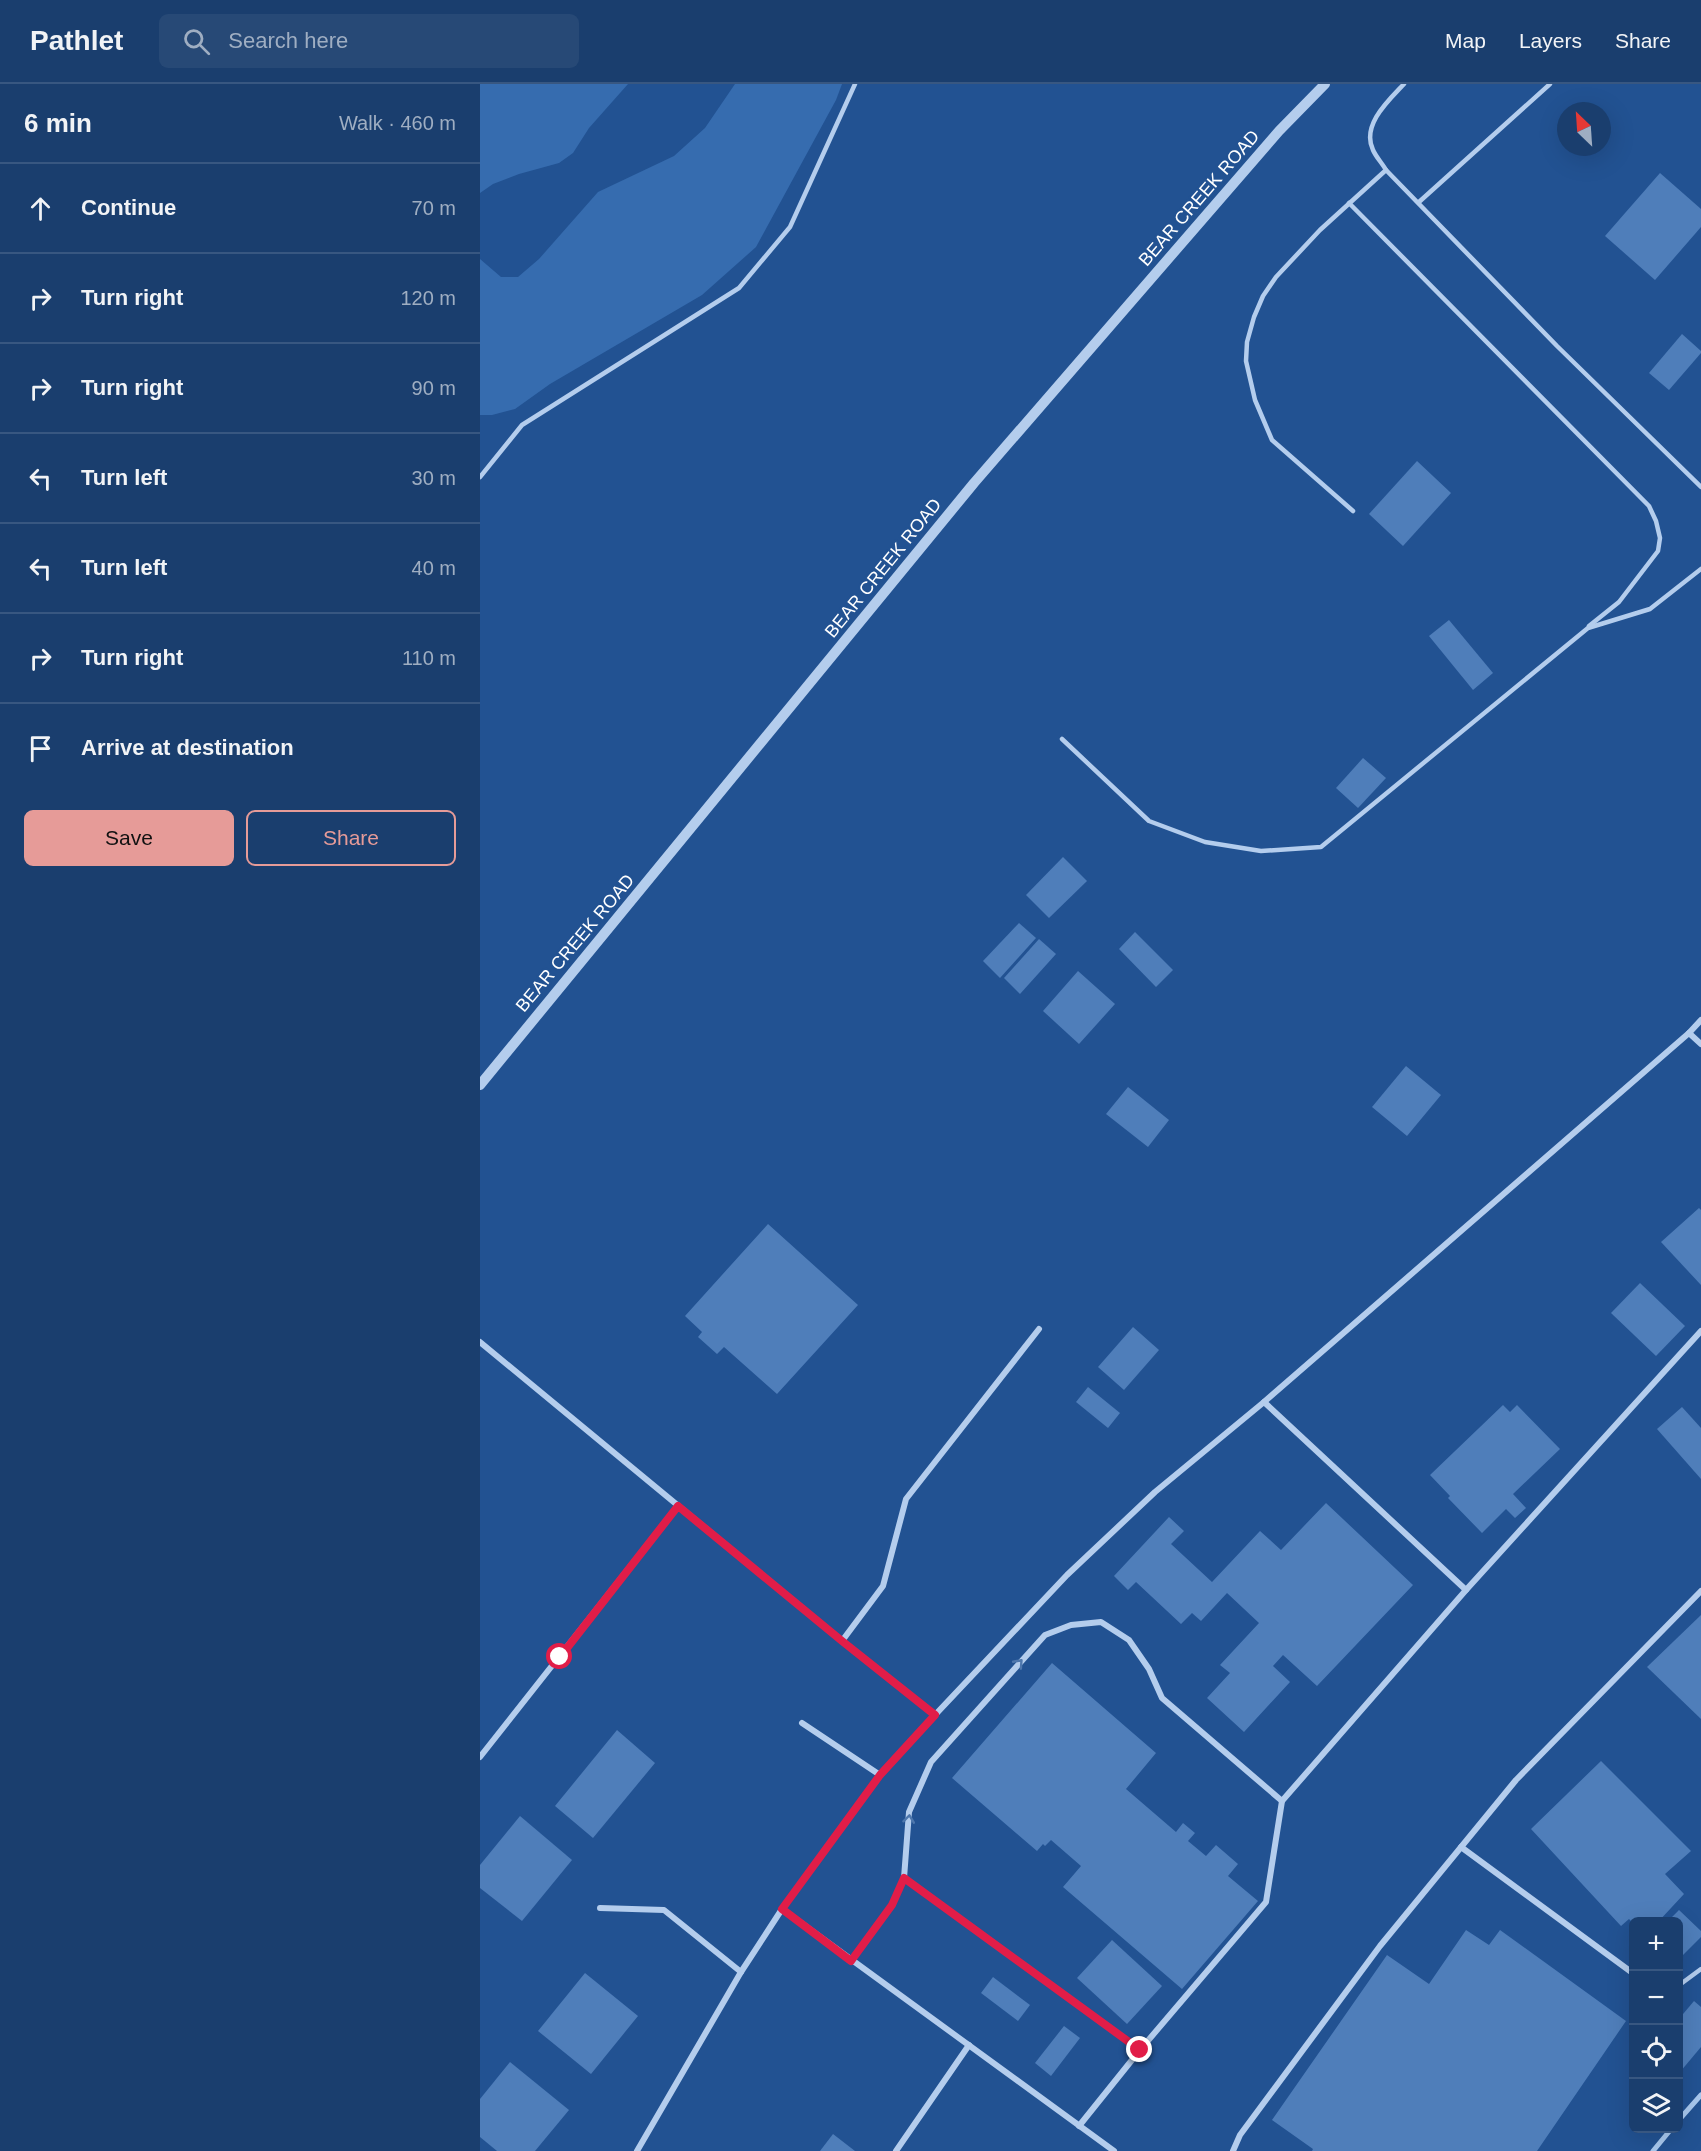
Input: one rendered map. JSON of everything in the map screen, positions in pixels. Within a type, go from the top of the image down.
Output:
[{"type":"street","name":"BEAR CREEK ROAD","points":[[480,1084],[974,483],[1279,131],[1325,84]]},
{"type":"street","points":[[637,2151],[741,1972],[782,1909],[880,1775],[935,1715],[1067,1575],[1155,1492],[1264,1402],[1689,1033],[1701,1020]]},
{"type":"street","points":[[1689,1033],[1701,1044]]},
{"type":"street","points":[[842,1641],[883,1586],[906,1499],[1039,1329]]},
{"type":"street","points":[[1079,2126],[1140,2050],[1266,1902],[1282,1801],[1466,1590],[1701,1331]]},
{"type":"street","points":[[480,1342],[935,1715]]},
{"type":"street","points":[[1264,1402],[1466,1590]]},
{"type":"street","points":[[480,1757],[678,1506]]},
{"type":"street","points":[[1233,2151],[1240,2135],[1380,1946],[1516,1780],[1701,1591]]},
{"type":"street","points":[[851,1961],[892,1905],[904,1878],[909,1812],[931,1761],[1045,1635],[1071,1625],[1101,1623],[1129,1640],[1149,1669],[1162,1698],[1282,1801]]},
{"type":"street","points":[[802,1723],[880,1775]]},
{"type":"street","points":[[1461,1847],[1630,1971]]},
{"type":"street","points":[[904,1878],[1140,2050]]},
{"type":"street","points":[[600,1908],[664,1910],[741,1972]]},
{"type":"street","points":[[782,1909],[1114,2151]]},
{"type":"street","points":[[896,2151],[969,2045]]},
{"type":"lane","points":[[480,477],[522,425],[739,288],[790,227],[855,84]]},
{"type":"lane","points":[[1404,84],[1379,111],[1371,132],[1372,148],[1386,170],[1557,346],[1701,487]]},
{"type":"lane","points":[[1419,202],[1550,84]]},
{"type":"lane","points":[[1353,511],[1272,440],[1255,400],[1246,361],[1247,342],[1251,325],[1263,296],[1293,257],[1386,170]]},
{"type":"lane","points":[[1062,739],[1149,820],[1204,842],[1261,851],[1321,847],[1619,602],[1658,551],[1660,538],[1649,506],[1349,203]]},
{"type":"lane","points":[[1588,628],[1650,609],[1701,569]]},
{"type":"lane","points":[[1683,1982],[1701,1969]]},
{"type":"shaded area","points":[[480,84],[628,84],[589,128],[573,153],[559,163],[519,174],[493,184],[480,193]]},
{"type":"shaded area","points":[[735,84],[842,84],[836,100],[756,247],[702,295],[550,384],[515,409],[492,415],[480,415],[480,259],[501,277],[518,277],[539,259],[598,192],[674,156],[705,128]]},
{"type":"building","points":[[1660,173],[1701,209],[1701,227],[1655,280],[1605,236]]},
{"type":"building","points":[[1682,334],[1701,353],[1669,390],[1649,373]]},
{"type":"building","points":[[1417,461],[1451,493],[1403,546],[1369,514]]},
{"type":"building","points":[[1449,620],[1493,673],[1473,690],[1429,636]]},
{"type":"building","points":[[1363,758],[1386,778],[1358,808],[1336,788]]},
{"type":"building","points":[[1063,857],[1087,881],[1049,918],[1026,895]]},
{"type":"building","points":[[1019,923],[1036,938],[1000,978],[983,961]]},
{"type":"building","points":[[1135,932],[1173,970],[1156,987],[1119,949]]},
{"type":"building","points":[[1039,939],[1056,954],[1020,994],[1004,978]]},
{"type":"building","points":[[1078,971],[1115,1004],[1079,1044],[1043,1011]]},
{"type":"building","points":[[1406,1066],[1441,1095],[1407,1136],[1372,1107]]},
{"type":"building","points":[[1128,1087],[1169,1120],[1148,1147],[1106,1114]]},
{"type":"building","points":[[1699,1208],[1701,1210],[1701,1285],[1661,1242]]},
{"type":"building","points":[[768,1224],[858,1305],[777,1394],[724,1347],[717,1354],[698,1337],[702,1332],[685,1316]]},
{"type":"building","points":[[1640,1283],[1685,1326],[1656,1356],[1611,1313]]},
{"type":"building","points":[[1133,1327],[1159,1350],[1124,1390],[1098,1367]]},
{"type":"building","points":[[1088,1387],[1120,1413],[1108,1428],[1076,1402]]},
{"type":"building","points":[[1503,1405],[1510,1412],[1517,1405],[1560,1449],[1513,1494],[1526,1508],[1515,1518],[1506,1509],[1482,1533],[1448,1498],[1450,1496],[1430,1475]]},
{"type":"building","points":[[1682,1407],[1701,1428],[1701,1479],[1657,1429]]},
{"type":"building","points":[[1326,1503],[1413,1585],[1317,1686],[1283,1655],[1273,1666],[1290,1682],[1244,1732],[1207,1698],[1230,1673],[1220,1665],[1259,1623],[1227,1593],[1201,1621],[1192,1613],[1181,1624],[1136,1582],[1128,1590],[1114,1576],[1169,1517],[1184,1531],[1171,1544],[1212,1582],[1260,1531],[1281,1550]]},
{"type":"building","points":[[1701,1615],[1701,1719],[1647,1667]]},
{"type":"building","points":[[1052,1663],[1156,1753],[1126,1789],[1176,1832],[1183,1823],[1195,1833],[1188,1841],[1206,1856],[1216,1845],[1238,1864],[1228,1876],[1258,1901],[1182,1989],[1063,1887],[1081,1866],[1051,1840],[1037,1851],[952,1778]]},
{"type":"building","points":[[617,1730],[655,1763],[593,1838],[555,1806]]},
{"type":"building","points":[[1601,1761],[1691,1851],[1665,1874],[1684,1894],[1663,1917],[1629,1917],[1621,1926],[1531,1829]]},
{"type":"building","points":[[520,1816],[572,1860],[522,1921],[480,1888],[480,1865]]},
{"type":"building","points":[[1679,1910],[1701,1931],[1701,1937],[1683,1955],[1683,1917],[1672,1917]]},
{"type":"building","points":[[1466,1930],[1489,1945],[1500,1930],[1626,2021],[1537,2151],[1312,2151],[1313,2149],[1272,2120],[1387,1955],[1429,1984]]},
{"type":"building","points":[[1112,1940],[1162,1986],[1127,2024],[1077,1978]]},
{"type":"building","points":[[585,1973],[638,2016],[591,2074],[538,2031]]},
{"type":"building","points":[[993,1977],[1030,2005],[1018,2021],[981,1993]]},
{"type":"building","points":[[1694,2001],[1701,2007],[1701,2047],[1683,2068],[1683,2025],[1683,2014]]},
{"type":"building","points":[[1064,2026],[1080,2038],[1051,2076],[1035,2063]]},
{"type":"building","points":[[510,2062],[569,2110],[535,2151],[497,2151],[480,2137],[480,2099]]},
{"type":"building","points":[[833,2134],[855,2151],[820,2151]]},
{"type":"waterway","points":[[1683,2115],[1701,2095]]},
{"type":"waterway","points":[[1653,2151],[1668,2133]]},
{"type":"route","points":[[560,1657],[678,1506],[935,1715],[880,1775],[782,1909],[851,1961],[892,1905],[904,1878],[1140,2050]]}]
